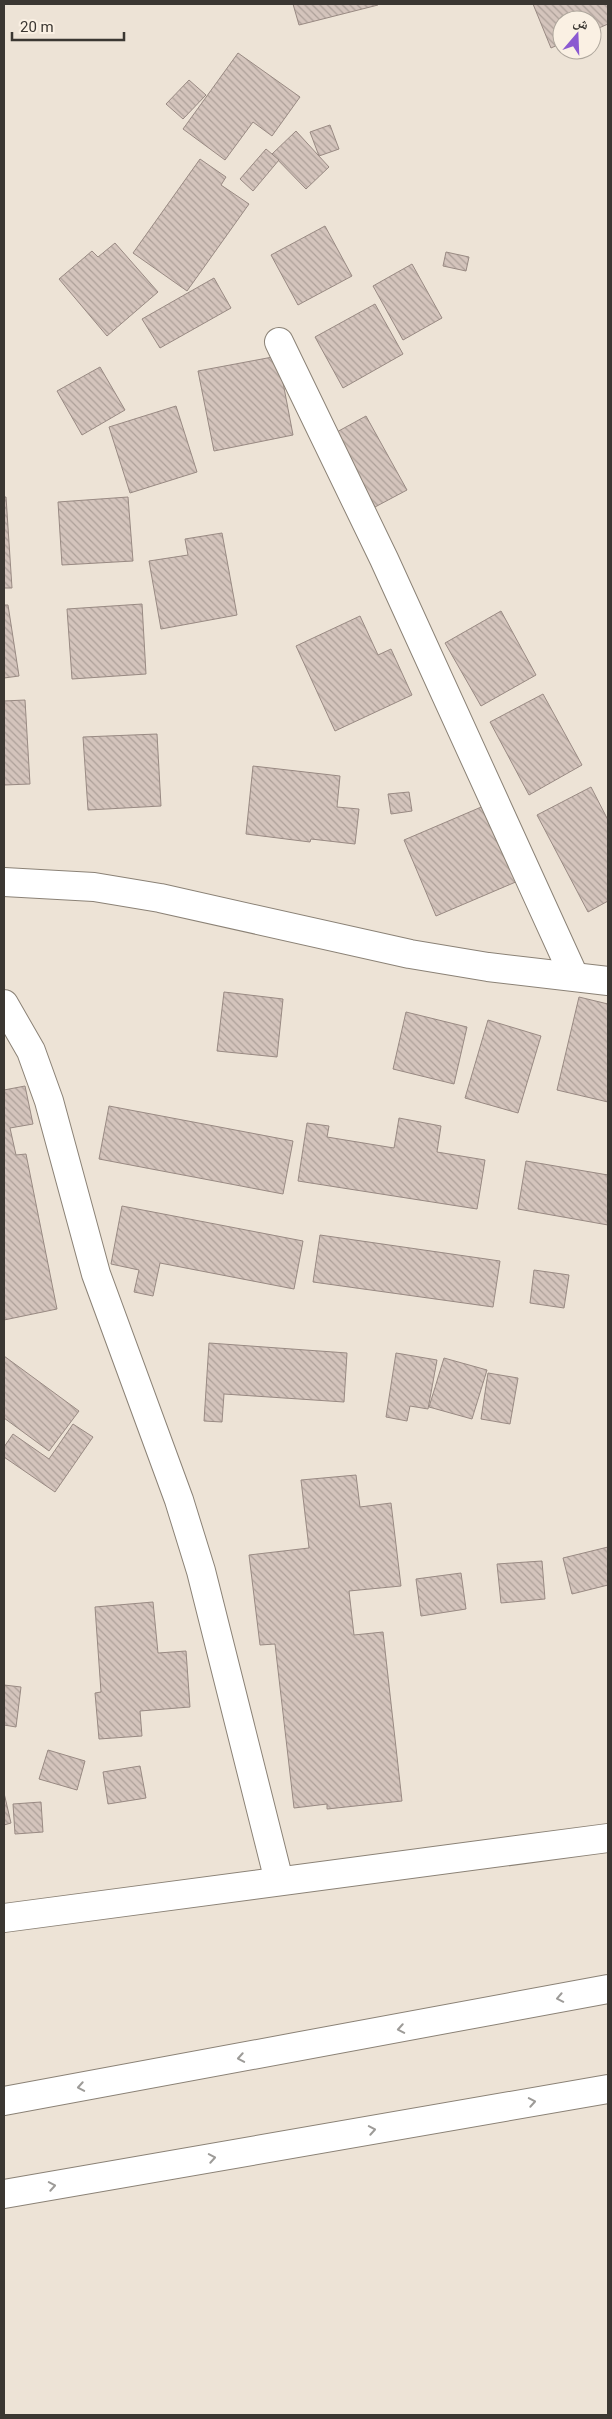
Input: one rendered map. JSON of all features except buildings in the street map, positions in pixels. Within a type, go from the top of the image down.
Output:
[{"type":"main road","points":[[278,342],[393,577],[574,976]]},
{"type":"main road","points":[[4,882],[94,887],[113,890],[160,898],[410,954],[488,967],[608,981]]},
{"type":"main road","points":[[4,1004],[31,1051],[49,1101],[96,1274],[179,1500],[201,1571],[279,1880]]},
{"type":"main road","points":[[4,1918],[279,1880],[608,1838]]},
{"type":"main road","points":[[4,2101],[608,1989]]},
{"type":"main road","points":[[4,2194],[608,2089]]}]
